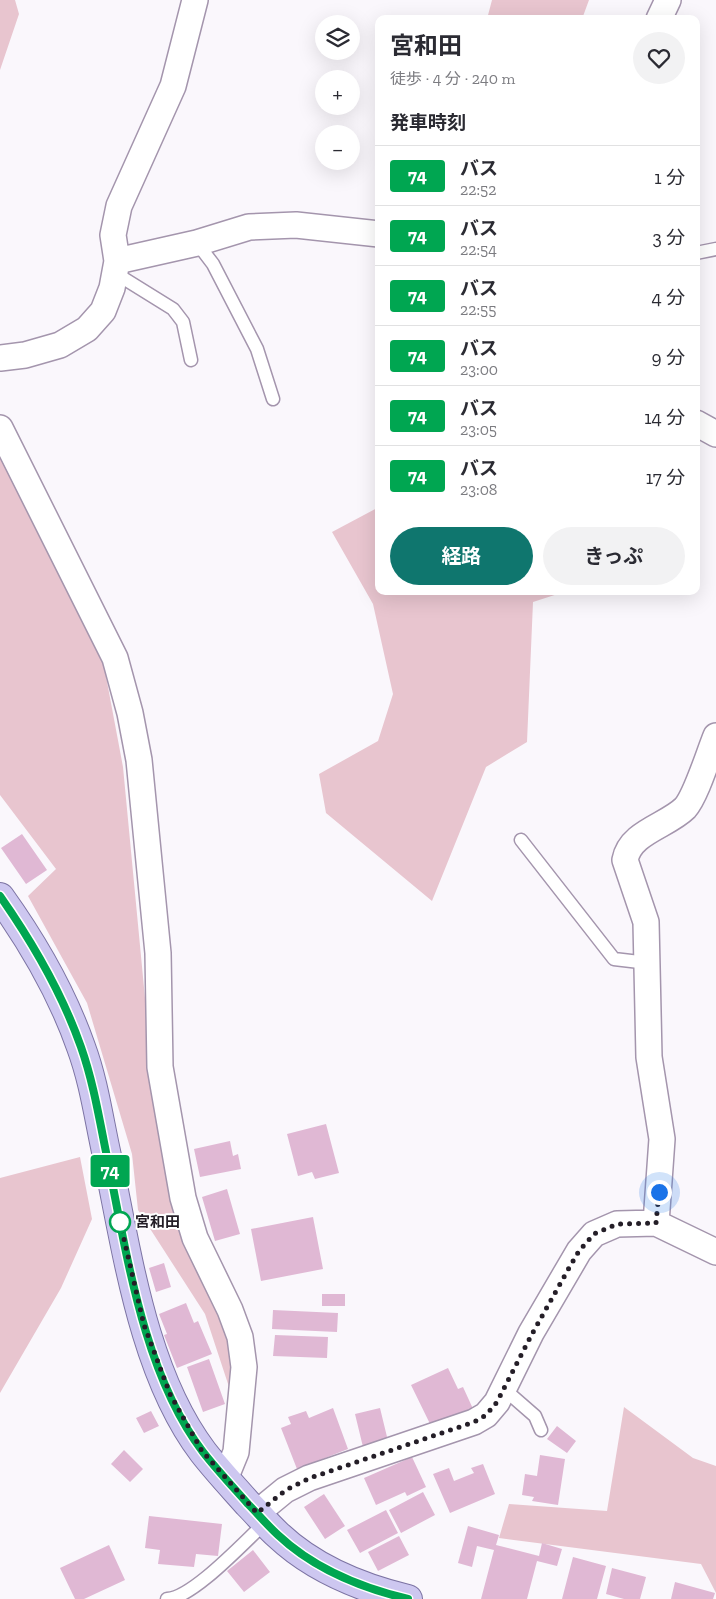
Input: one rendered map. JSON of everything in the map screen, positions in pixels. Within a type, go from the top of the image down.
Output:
[{"type":"main road","points":[[0,896],[44,966],[63,1001],[82,1048],[94,1096],[132,1279],[144,1325],[160,1370],[185,1424],[202,1451],[225,1479],[278,1536],[299,1552],[330,1571],[369,1588],[408,1599]]},
{"type":"street","points":[[0,358],[60,346],[87,329],[102,311],[112,288],[116,267],[114,235],[119,206],[173,86],[195,0]]},
{"type":"street","points":[[661,15],[668,0]]},
{"type":"street","points":[[116,267],[249,227],[296,225],[375,234]]},
{"type":"street","points":[[0,428],[115,658],[130,713],[139,760],[158,953],[160,1067],[183,1198],[195,1238],[230,1310],[240,1337],[244,1367],[236,1452],[225,1479]]},
{"type":"street","points":[[656,1223],[662,1139],[648,1057],[646,922],[625,860],[627,849],[685,807],[716,736]]},
{"type":"street","points":[[261,1518],[286,1490],[310,1478],[474,1422],[486,1415],[497,1402],[532,1334],[579,1251],[594,1234],[617,1224],[656,1223],[716,1252]]},
{"type":"lane","points":[[197,243],[213,264],[257,349],[273,399]]},
{"type":"lane","points":[[700,251],[716,249]]},
{"type":"lane","points":[[116,267],[173,309],[183,322],[191,360]]},
{"type":"lane","points":[[521,840],[614,958],[648,963]]},
{"type":"lane","points":[[504,1389],[535,1416],[541,1430]]},
{"type":"lane","points":[[167,1599],[173,1599],[199,1584],[261,1518]]},
{"type":"shaded area","points":[[0,0],[15,0],[19,14],[0,70]]},
{"type":"shaded area","points":[[492,0],[589,0],[583,15],[488,15]]},
{"type":"shaded area","points":[[0,453],[102,655],[123,767],[151,1061],[236,1356],[231,1393],[205,1314],[138,1210],[132,1154],[87,1003],[28,896],[56,869],[0,795]]},
{"type":"shaded area","points":[[375,509],[375,595],[555,595],[533,602],[527,742],[486,767],[432,901],[326,813],[319,774],[378,741],[393,694],[373,604],[332,532]]},
{"type":"shaded area","points":[[80,1157],[92,1219],[61,1288],[0,1393],[0,1178]]},
{"type":"shaded area","points":[[624,1407],[693,1458],[716,1466],[716,1593],[701,1564],[499,1538],[509,1504],[607,1511]]},
{"type":"building","points":[[22,834],[47,870],[26,884],[1,848]]},
{"type":"building","points":[[326,1124],[339,1173],[315,1179],[312,1172],[298,1176],[287,1134]]},
{"type":"building","points":[[230,1141],[233,1156],[238,1154],[241,1169],[200,1177],[194,1149]]},
{"type":"building","points":[[227,1189],[240,1234],[215,1241],[202,1197]]},
{"type":"building","points":[[313,1217],[323,1269],[261,1281],[251,1229]]},
{"type":"building","points":[[164,1263],[171,1287],[156,1292],[149,1268]]},
{"type":"building","points":[[322,1294],[345,1294],[345,1306],[322,1306]]},
{"type":"building","points":[[186,1303],[194,1323],[198,1321],[212,1354],[177,1368],[164,1335],[167,1334],[159,1314]]},
{"type":"building","points":[[273,1310],[338,1313],[337,1332],[272,1329]]},
{"type":"building","points":[[275,1335],[328,1337],[327,1358],[273,1356]]},
{"type":"building","points":[[209,1359],[225,1404],[203,1412],[187,1367]]},
{"type":"building","points":[[448,1368],[458,1389],[463,1387],[474,1411],[433,1430],[411,1385]]},
{"type":"building","points":[[333,1408],[348,1449],[297,1469],[281,1428],[291,1424],[288,1417],[306,1411],[309,1418]]},
{"type":"building","points":[[380,1408],[388,1441],[363,1447],[355,1414]]},
{"type":"building","points":[[151,1411],[159,1426],[144,1433],[136,1418]]},
{"type":"building","points":[[557,1426],[576,1441],[567,1453],[547,1439]]},
{"type":"building","points":[[124,1450],[143,1469],[130,1482],[111,1464]]},
{"type":"building","points":[[540,1455],[565,1459],[558,1505],[532,1501],[534,1497],[522,1495],[525,1474],[537,1476]]},
{"type":"building","points":[[412,1457],[426,1487],[407,1496],[405,1492],[376,1505],[364,1478]]},
{"type":"building","points":[[483,1464],[495,1494],[450,1513],[433,1474],[449,1468],[454,1481],[474,1473],[471,1468]]},
{"type":"building","points":[[423,1492],[435,1515],[401,1533],[389,1510]]},
{"type":"building","points":[[324,1494],[345,1526],[325,1539],[304,1507]]},
{"type":"building","points":[[386,1510],[398,1533],[360,1553],[347,1530]]},
{"type":"building","points":[[149,1516],[222,1524],[218,1556],[196,1554],[194,1567],[158,1564],[160,1550],[145,1548]]},
{"type":"building","points":[[468,1526],[499,1535],[496,1545],[539,1556],[542,1543],[562,1549],[557,1566],[537,1561],[527,1599],[481,1599],[494,1550],[477,1546],[472,1567],[458,1563]]},
{"type":"building","points":[[399,1536],[409,1555],[378,1571],[368,1552]]},
{"type":"building","points":[[109,1545],[125,1580],[84,1599],[75,1599],[60,1568]]},
{"type":"building","points":[[253,1550],[270,1572],[244,1592],[227,1571]]},
{"type":"building","points":[[573,1557],[606,1566],[597,1599],[562,1599]]},
{"type":"building","points":[[612,1568],[646,1577],[640,1599],[624,1599],[606,1594]]},
{"type":"building","points":[[675,1582],[715,1593],[713,1599],[671,1599]]},
{"type":"bus line","name":"74","points":[[0,896],[39,957],[63,1001],[82,1048],[94,1096],[132,1279],[144,1325],[160,1370],[185,1424],[202,1451],[225,1479],[278,1536],[299,1552],[330,1571],[369,1588],[408,1599]]},
{"type":"place","name":"宮和田","points":[[120,1222]]},
{"type":"route","points":[[120,1222],[144,1325],[170,1394],[185,1424],[202,1451],[257,1513],[286,1490],[310,1478],[474,1422],[486,1415],[497,1402],[532,1334],[579,1251],[594,1234],[617,1224],[656,1223],[659,1192]]}]
